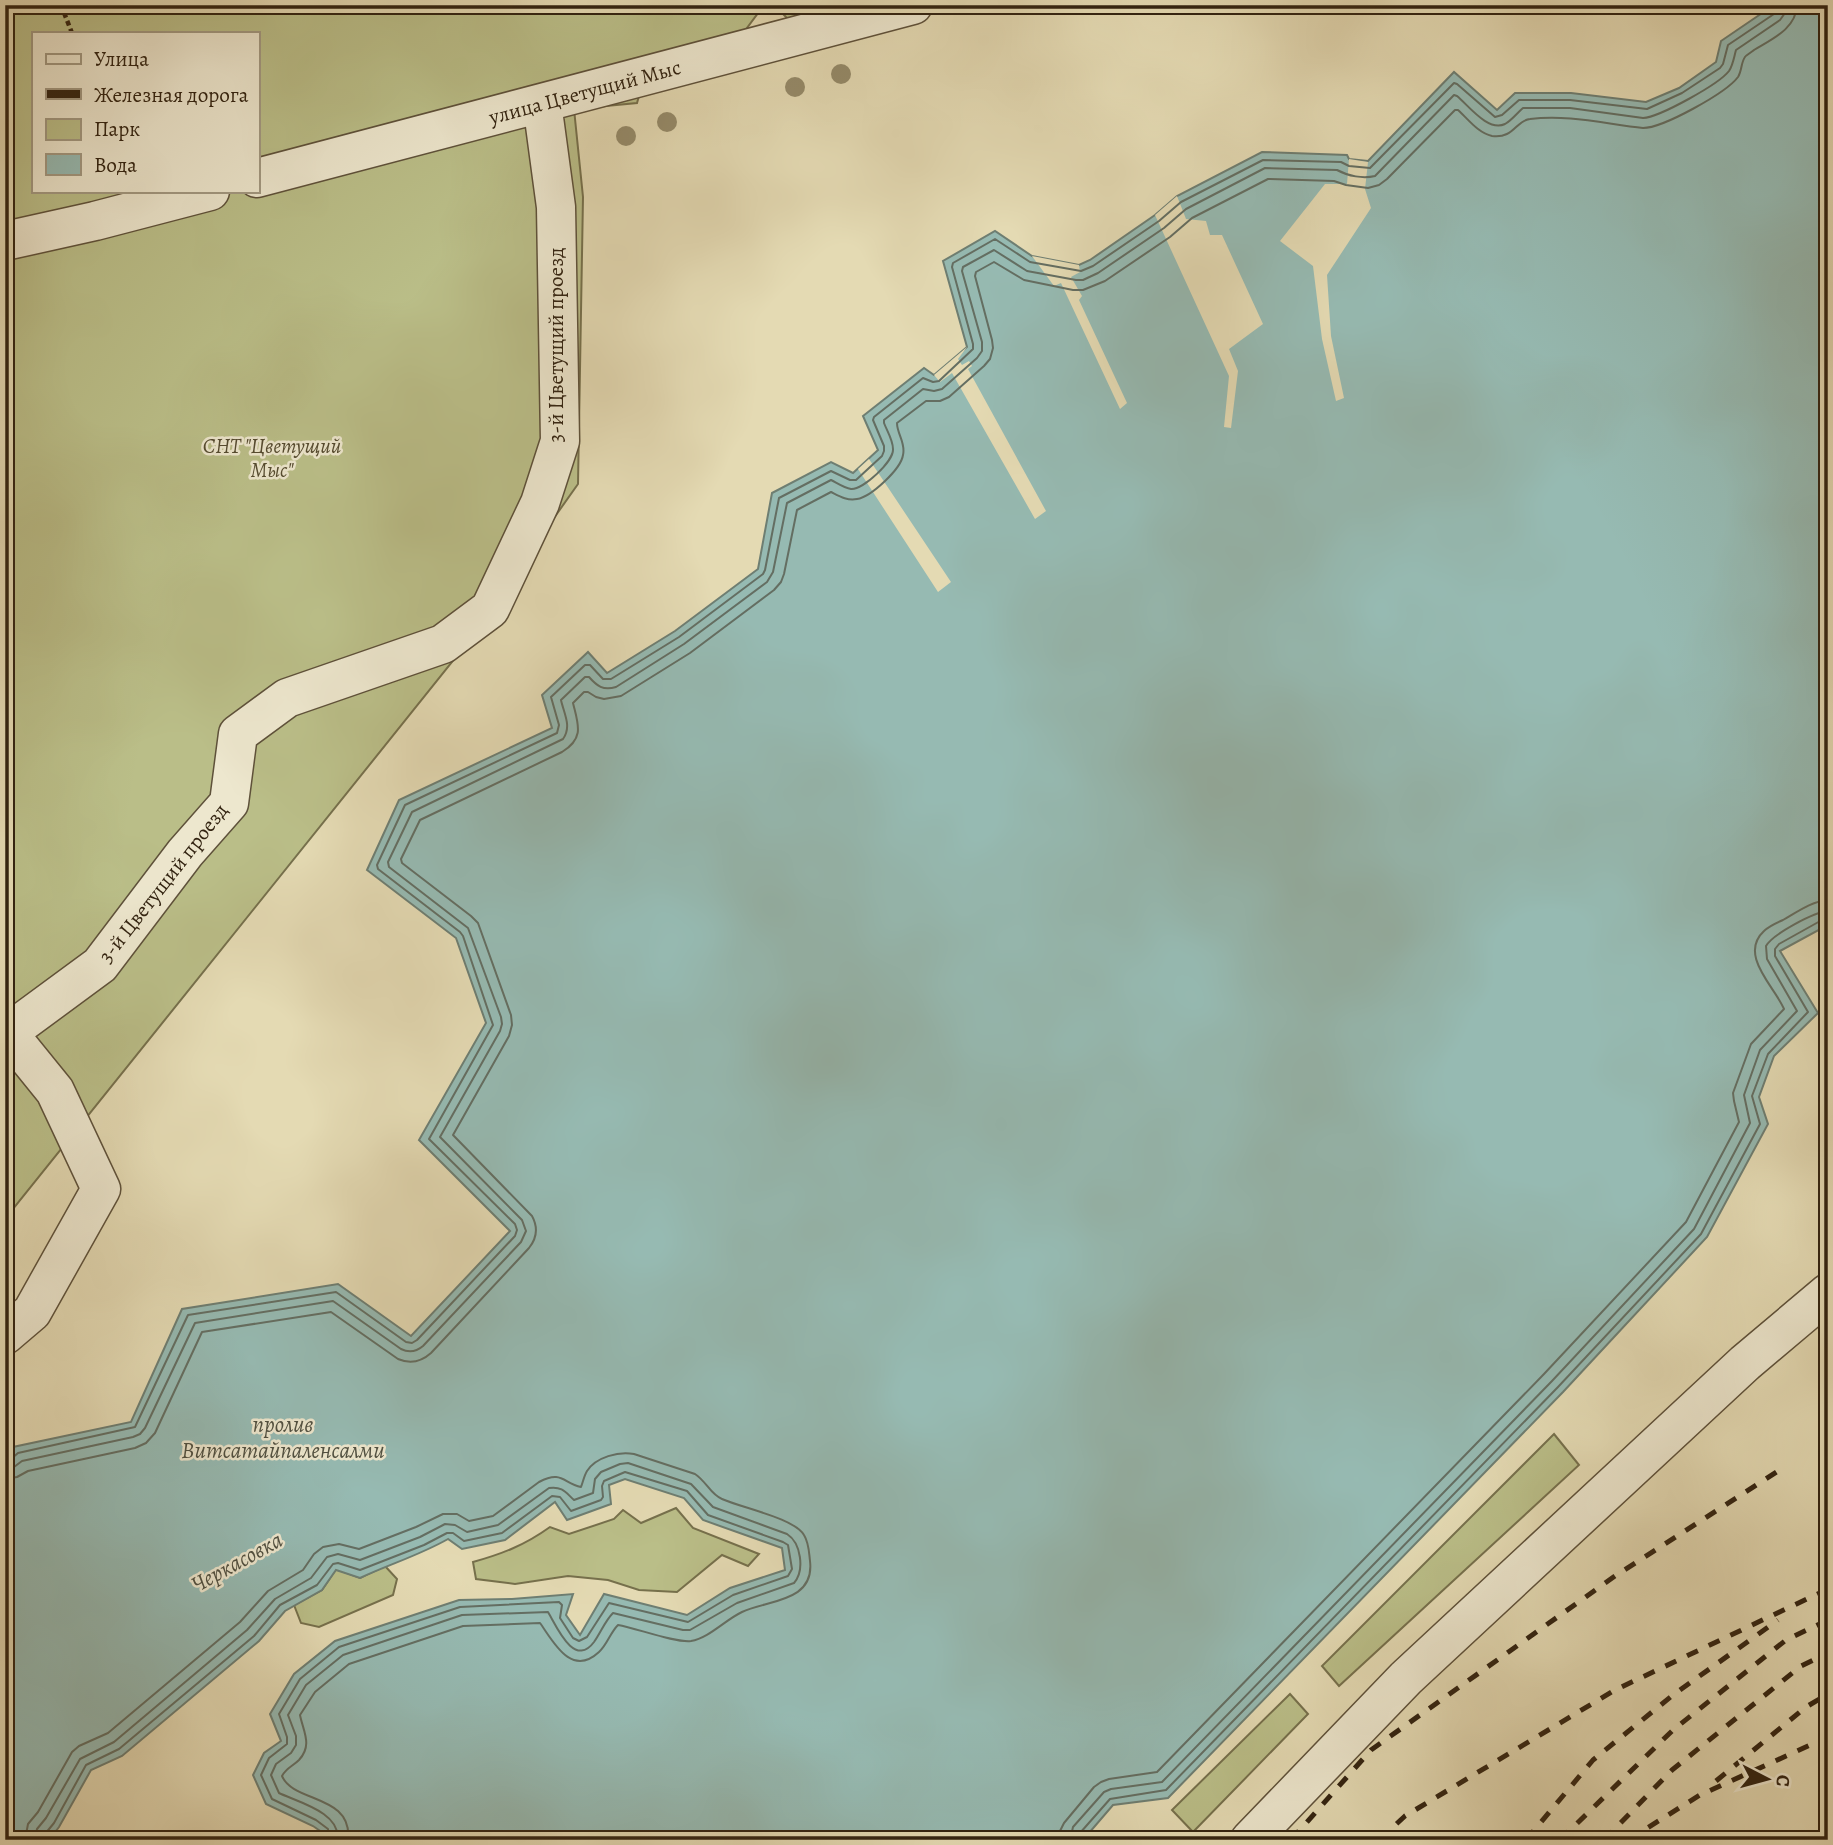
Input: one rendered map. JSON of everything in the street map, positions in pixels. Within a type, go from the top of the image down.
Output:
[{"type":"street","name":"улица Цветущий Мыс","points":[[259,177],[913,5]]},
{"type":"street","name":"3-й Цветущий проезд","points":[[7,1034],[100,965],[185,853],[229,803],[238,733],[287,698],[443,644],[490,609],[540,503],[559,441],[556,207],[542,103]]},
{"type":"street","points":[[5,242],[206,192]]},
{"type":"street","points":[[5,1335],[32,1312],[101,1189],[55,1091],[7,1034]]},
{"type":"street","points":[[1250,1840],[1406,1678],[1745,1363],[1828,1293]]},
{"type":"path","points":[[61,5],[72,32]]},
{"type":"green space","name":"СНТ \"Цветущий Мыс\"","points":[[5,5],[764,5],[729,52],[647,67],[637,103],[574,109],[583,197],[578,484],[452,662],[5,1219]]},
{"type":"green space","points":[[774,5],[836,5],[844,14],[806,37]]},
{"type":"green space","points":[[1554,1434],[1579,1465],[1339,1686],[1322,1666]]},
{"type":"green space","points":[[676,1508],[693,1528],[759,1554],[748,1566],[722,1555],[677,1592],[639,1590],[608,1580],[568,1576],[515,1584],[476,1579],[473,1562],[513,1548],[550,1527],[569,1534],[614,1519],[623,1510],[641,1523]]},
{"type":"green space","points":[[385,1566],[397,1579],[393,1595],[319,1627],[301,1623],[294,1605],[322,1590],[336,1569],[360,1578]]},
{"type":"green space","points":[[1290,1694],[1308,1714],[1193,1832],[1172,1810]]},
{"type":"water","points":[[1774,5],[1828,5],[1828,925],[1780,951],[1818,1013],[1774,1056],[1759,1097],[1768,1124],[1707,1237],[1563,1392],[1168,1798],[1113,1805],[1083,1840],[321,1840],[323,1833],[313,1826],[266,1804],[253,1775],[264,1753],[281,1741],[270,1714],[294,1674],[335,1641],[459,1600],[573,1594],[566,1615],[580,1635],[604,1594],[687,1615],[730,1588],[785,1570],[782,1548],[703,1520],[684,1498],[625,1479],[609,1485],[611,1504],[567,1520],[555,1502],[505,1540],[462,1549],[448,1539],[360,1578],[336,1570],[322,1590],[285,1611],[259,1641],[122,1756],[91,1770],[49,1840],[5,1840],[5,1456],[13,1447],[131,1422],[182,1309],[338,1284],[411,1336],[510,1231],[419,1140],[486,1023],[456,938],[367,870],[399,800],[552,728],[542,695],[588,652],[607,673],[675,631],[758,569],[772,493],[831,462],[853,473],[878,450],[863,416],[924,368],[934,375],[967,347],[943,261],[995,231],[1032,256],[1079,265],[1155,215],[1177,196],[1262,152],[1347,155],[1349,159],[1368,161],[1454,72],[1497,110],[1515,93],[1571,93],[1646,102],[1679,88],[1716,62],[1721,41]]},
{"type":"pier","points":[[1349,159],[1368,162],[1365,189],[1371,208],[1327,275],[1331,336],[1344,398],[1336,401],[1322,339],[1313,266],[1280,241],[1325,184],[1347,184]]},
{"type":"pier","points":[[1177,196],[1186,219],[1206,221],[1210,235],[1222,235],[1263,324],[1229,349],[1238,371],[1231,428],[1224,427],[1229,376],[1155,215]]},
{"type":"pier","points":[[1032,256],[1079,265],[1080,272],[1071,277],[1082,296],[1079,300],[1127,403],[1120,409],[1061,283],[1054,286]]},
{"type":"pier","points":[[967,347],[958,359],[962,365],[969,361],[972,366],[968,369],[1046,511],[1035,519],[952,373],[940,382],[934,375]]},
{"type":"pier","points":[[869,459],[951,582],[938,592],[858,469]]},
{"type":"railway","points":[[1291,1840],[1371,1750],[1615,1576],[1778,1471]]},
{"type":"railway","points":[[1379,1840],[1405,1816],[1615,1690],[1828,1589]]},
{"type":"railway","points":[[1526,1840],[1593,1760],[1673,1695],[1778,1620]]},
{"type":"railway","points":[[1560,1840],[1673,1730],[1786,1640],[1828,1620]]},
{"type":"railway","points":[[1604,1840],[1672,1770],[1801,1666],[1828,1653]]},
{"type":"railway","points":[[1716,1781],[1806,1707],[1828,1694]]},
{"type":"railway","points":[[1628,1840],[1700,1795],[1828,1737]]},
{"type":"water label","name":"пролив Витсатайпаленсалми","points":[[283,1437]]},
{"type":"water label","name":"Черкасовка","points":[[237,1562]]}]
